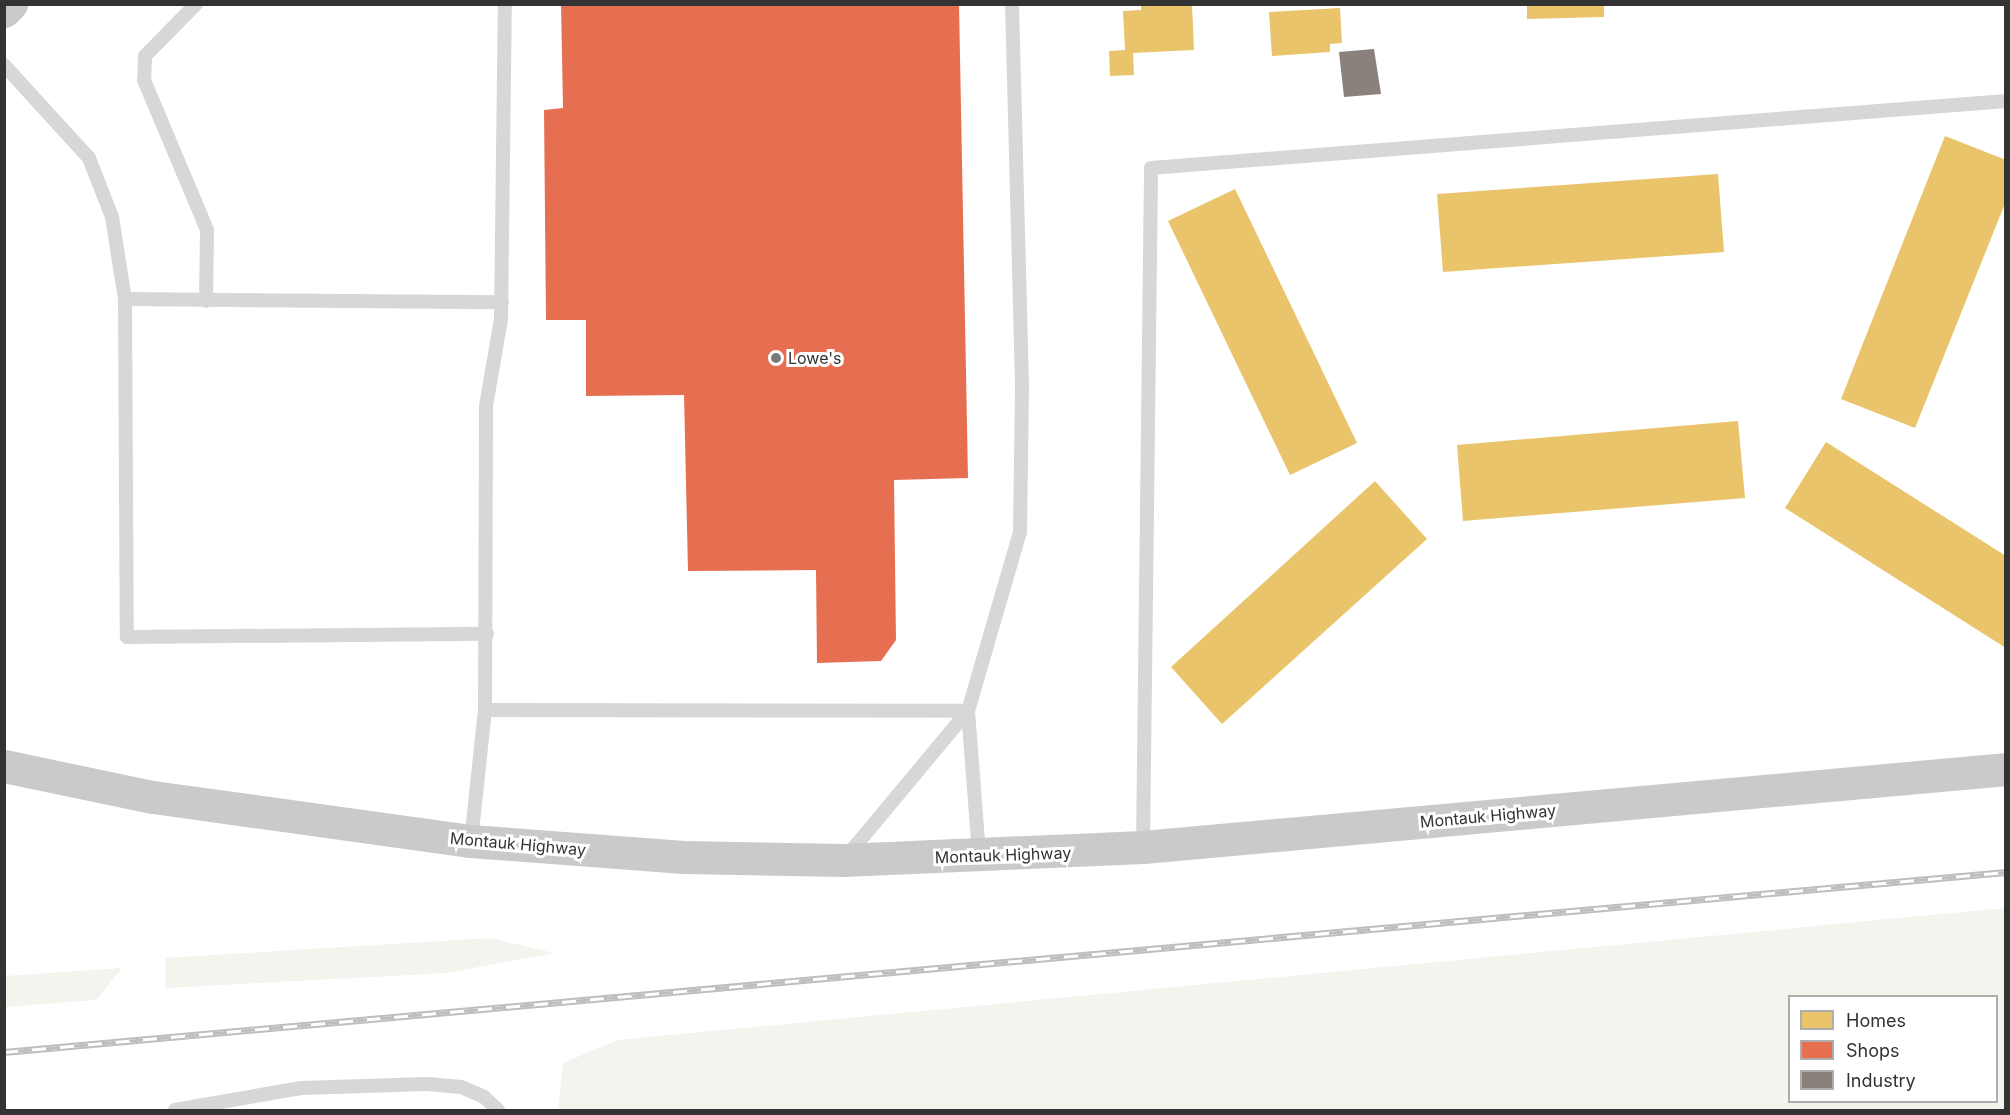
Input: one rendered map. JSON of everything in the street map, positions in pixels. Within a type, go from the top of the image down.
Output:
[{"type":"main road","points":[[4,11],[11,4]]},
{"type":"main road","name":"Montauk Highway","points":[[4,766],[164,799],[471,841],[683,857],[843,860],[979,856],[1143,847],[2006,769]]},
{"type":"lane","points":[[196,4],[145,56],[144,80],[207,230],[206,300]]},
{"type":"lane","points":[[471,841],[485,710],[486,406],[502,302],[505,4]]},
{"type":"lane","points":[[979,856],[968,711],[1020,532],[1022,384],[1012,4]]},
{"type":"lane","points":[[4,65],[89,158],[102,183],[125,299],[127,636],[487,634]]},
{"type":"lane","points":[[1143,847],[1151,168],[2006,101]]},
{"type":"lane","points":[[125,299],[502,302]]},
{"type":"lane","points":[[485,710],[968,711]]},
{"type":"lane","points":[[843,860],[968,711]]},
{"type":"lane","points":[[175,1110],[350,1084],[461,1087],[484,1097],[498,1110]]},
{"type":"shaded area","points":[[2005,908],[2005,1110],[558,1110],[563,1063],[618,1040]]},
{"type":"shaded area","points":[[490,938],[554,953],[446,973],[165,988],[166,958]]},
{"type":"shaded area","points":[[122,968],[96,1000],[5,1007],[5,976]]},
{"type":"building: Homes","points":[[1141,4],[1192,4],[1194,50],[1133,53],[1134,75],[1110,76],[1109,51],[1125,50],[1123,11],[1141,10]]},
{"type":"building: Homes","points":[[1527,5],[1604,5],[1604,17],[1527,19]]},
{"type":"building: Homes","points":[[1340,8],[1342,43],[1330,44],[1330,52],[1272,56],[1269,12]]},
{"type":"building: Homes","points":[[1945,136],[2006,160],[2006,201],[1915,428],[1841,399]]},
{"type":"building: Homes","points":[[1718,174],[1724,252],[1443,272],[1437,194]]},
{"type":"building: Homes","points":[[1235,189],[1357,443],[1290,475],[1168,221]]},
{"type":"building: Homes","points":[[1738,421],[1745,498],[1463,521],[1457,445]]},
{"type":"building: Homes","points":[[1826,442],[2006,556],[2006,648],[1785,508]]},
{"type":"building: Homes","points":[[1375,481],[1427,539],[1222,724],[1171,667]]},
{"type":"building: Shops","name":"Lowe's","points":[[561,4],[959,4],[968,478],[894,480],[896,640],[881,661],[817,663],[816,570],[688,571],[684,395],[586,396],[586,320],[546,320],[544,110],[563,108]]},
{"type":"building: Industry","points":[[1374,49],[1381,94],[1344,97],[1339,52]]},
{"type":"railway","points":[[4,1052],[2006,872]]},
{"type":"place","name":"Lowe's","points":[[776,358]]}]
